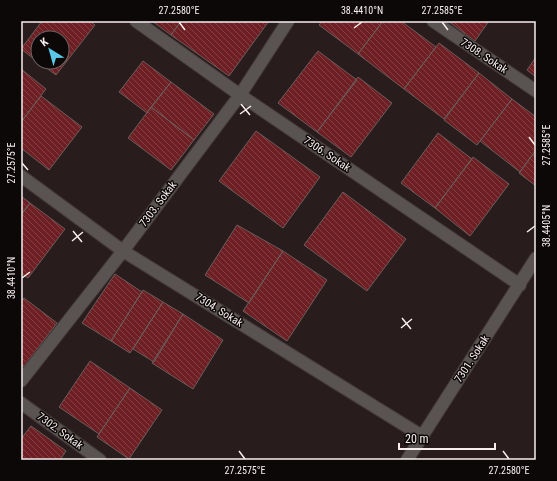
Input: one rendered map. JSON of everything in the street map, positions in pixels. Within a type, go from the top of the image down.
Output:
[{"type":"street","name":"7306. Sokak","points":[[136,21],[240,95],[520,285]]},
{"type":"street","name":"7303. Sokak","points":[[21,381],[123,251],[240,95],[288,21]]},
{"type":"street","name":"7308. Sokak","points":[[433,21],[536,91]]},
{"type":"street","name":"7304. Sokak","points":[[21,176],[123,251],[422,436]]},
{"type":"street","name":"7301. Sokak","points":[[407,460],[536,258]]},
{"type":"street","name":"7302. Sokak","points":[[21,403],[100,460]]},
{"type":"building","points":[[42,21],[90,21],[95,25],[70,57],[70,30],[35,30]]},
{"type":"building","points":[[152,21],[181,21],[171,35]]},
{"type":"building","points":[[181,21],[269,21],[229,76],[171,35]]},
{"type":"building","points":[[322,21],[383,21],[358,54],[319,25]]},
{"type":"building","points":[[383,21],[401,21],[436,47],[404,89],[358,54]]},
{"type":"building","points":[[448,21],[489,21],[475,41]]},
{"type":"building","points":[[30,37],[30,56],[21,49]]},
{"type":"building","points":[[439,43],[479,73],[444,119],[404,89]]},
{"type":"building","points":[[318,51],[357,80],[317,132],[278,103]]},
{"type":"building","points":[[536,57],[536,77],[527,70]]},
{"type":"building","points":[[143,61],[171,82],[147,113],[119,92]]},
{"type":"building","points":[[21,69],[46,89],[21,122]]},
{"type":"building","points":[[49,70],[60,70],[56,75]]},
{"type":"building","points":[[479,73],[512,99],[477,145],[444,120]]},
{"type":"building","points":[[358,77],[392,103],[351,157],[317,132]]},
{"type":"building","points":[[171,82],[214,114],[194,140],[151,107]]},
{"type":"building","points":[[41,96],[82,127],[49,170],[21,148],[21,122]]},
{"type":"building","points":[[512,99],[536,117],[536,150],[520,172],[480,141]]},
{"type":"building","points":[[151,107],[194,140],[171,170],[128,138]]},
{"type":"building","points":[[256,131],[320,177],[283,228],[219,181]]},
{"type":"building","points":[[438,133],[472,159],[435,208],[401,183]]},
{"type":"building","points":[[536,150],[536,186],[519,173]]},
{"type":"building","points":[[473,157],[509,184],[470,236],[435,208]]},
{"type":"building","points":[[343,192],[406,239],[367,291],[304,245]]},
{"type":"building","points":[[21,196],[30,203],[21,215]]},
{"type":"building","points":[[30,203],[65,229],[28,278],[21,273],[21,215]]},
{"type":"building","points":[[237,225],[283,251],[249,303],[205,275]]},
{"type":"building","points":[[283,251],[327,280],[287,341],[243,311]]},
{"type":"building","points":[[115,274],[142,292],[111,341],[82,323]]},
{"type":"building","points":[[143,290],[163,302],[130,353],[111,341]]},
{"type":"building","points":[[24,298],[57,323],[21,370],[21,302]]},
{"type":"building","points":[[163,302],[183,314],[154,362],[133,349]]},
{"type":"building","points":[[183,314],[223,340],[193,389],[152,363]]},
{"type":"building","points":[[90,361],[130,388],[99,434],[59,407]]},
{"type":"building","points":[[130,388],[162,410],[129,459],[97,437]]},
{"type":"building","points":[[31,426],[66,451],[60,460],[21,460],[21,439]]}]
